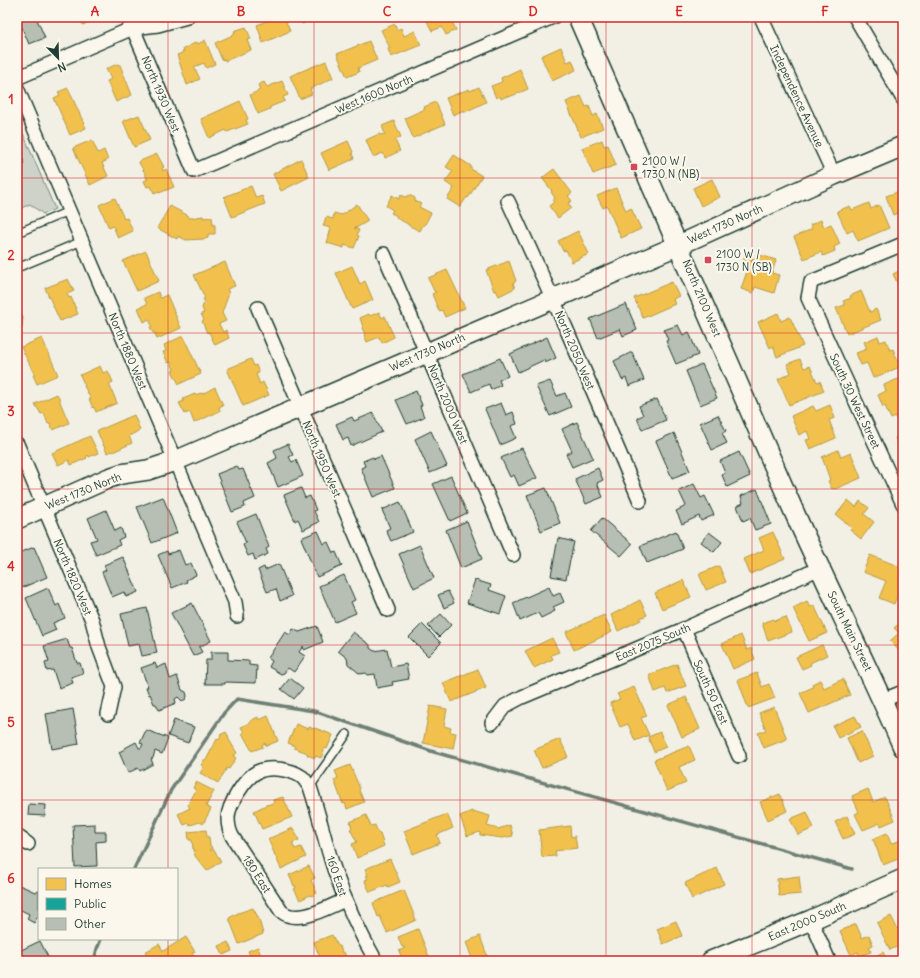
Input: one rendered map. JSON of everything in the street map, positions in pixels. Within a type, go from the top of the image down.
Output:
[{"type":"street","points":[[17,78],[130,22],[158,26],[187,17]]},
{"type":"street","name":"West 1600 North","points":[[194,171],[553,17]]},
{"type":"street","name":"North 2100 West","points":[[578,17],[796,515]]},
{"type":"street","name":"Independence Avenue","points":[[761,17],[834,175]]},
{"type":"street","points":[[855,17],[903,99]]},
{"type":"street","name":"North 1930 West","points":[[130,22],[194,171]]},
{"type":"street","name":"North 1880 West","points":[[17,88],[235,602],[237,616]]},
{"type":"street","name":"West 1730 North","points":[[17,519],[109,478],[121,474],[148,470],[175,461],[679,245],[834,175],[903,146]]},
{"type":"street","name":"North 2050 West","points":[[508,201],[553,299],[640,501]]},
{"type":"street","name":"South 30 West Street","points":[[903,244],[811,282],[808,298],[903,504]]},
{"type":"street","name":"North 2000 West","points":[[384,254],[513,555]]},
{"type":"street","name":"North 1950 West","points":[[258,308],[388,610]]},
{"type":"street","name":"North 1820 West","points":[[17,444],[92,620],[99,647],[114,687],[108,714]]},
{"type":"street","name":"South Main Street","points":[[796,515],[883,700],[903,747]]},
{"type":"street","name":"East 2075 South","points":[[492,723],[505,706],[522,697],[684,629],[820,568]]},
{"type":"street","name":"South 50 East","points":[[684,629],[739,756]]},
{"type":"street","points":[[883,700],[903,692]]},
{"type":"street","name":"180 East","points":[[310,787],[302,778],[290,772],[270,769],[256,772],[241,788],[230,808],[228,828],[281,911],[286,916],[302,918],[345,900]]},
{"type":"street","name":"160 East","points":[[310,787],[334,869],[345,900],[376,961]]},
{"type":"street","points":[[17,836],[28,844]]},
{"type":"street","name":"East 2000 South","points":[[711,961],[811,920],[903,879]]},
{"type":"street","points":[[811,920],[829,961]]},
{"type":"lane","points":[[17,233],[69,210]]},
{"type":"lane","points":[[17,268],[82,241]]},
{"type":"lane","points":[[310,787],[347,734]]},
{"type":"shaded area","points":[[17,119],[55,209],[43,214],[30,204],[17,210],[17,171],[24,165],[22,155],[17,150]]},
{"type":"building: Homes","points":[[79,17],[100,17],[83,25]]},
{"type":"building: Homes","points":[[277,17],[284,17],[290,31],[263,43],[257,25]]},
{"type":"building: Homes","points":[[299,17],[318,17],[302,24]]},
{"type":"building: Homes","points":[[425,17],[450,17],[456,30],[446,35],[442,27],[432,31]]},
{"type":"building: Homes","points":[[395,24],[397,30],[401,28],[404,36],[415,31],[421,45],[391,57],[388,49],[390,48],[381,30]]},
{"type":"building: Homes","points":[[246,27],[251,39],[247,40],[251,50],[225,61],[225,59],[222,60],[215,43],[235,34],[234,31]]},
{"type":"building: Homes","points":[[205,40],[215,64],[206,68],[204,63],[194,67],[200,79],[187,85],[177,55],[184,51],[183,49]]},
{"type":"building: Homes","points":[[369,41],[377,60],[358,68],[359,72],[347,77],[337,54]]},
{"type":"building: Homes","points":[[561,47],[567,62],[572,60],[576,70],[552,81],[541,56]]},
{"type":"building: Homes","points":[[326,61],[333,78],[310,89],[312,94],[300,99],[290,76]]},
{"type":"building: Homes","points":[[117,64],[120,65],[132,95],[116,102],[107,81],[111,79],[106,69]]},
{"type":"building: Homes","points":[[520,69],[528,89],[509,97],[507,96],[501,99],[500,96],[496,98],[491,86],[502,82],[501,78]]},
{"type":"building: Homes","points":[[282,81],[288,95],[283,97],[285,101],[258,114],[250,95],[260,90],[258,85],[264,82],[267,87]]},
{"type":"building: Homes","points":[[479,87],[486,102],[465,112],[464,110],[453,115],[446,98],[469,89],[470,91]]},
{"type":"building: Homes","points":[[68,88],[86,128],[70,135],[54,98],[60,95],[58,92]]},
{"type":"building: Homes","points":[[581,96],[586,107],[589,106],[593,116],[597,114],[603,128],[581,137],[566,102]]},
{"type":"building: Homes","points":[[240,101],[248,119],[246,120],[248,124],[227,132],[226,130],[209,138],[201,119]]},
{"type":"building: Homes","points":[[436,102],[445,124],[413,138],[405,118]]},
{"type":"building: Homes","points":[[139,115],[150,140],[134,147],[123,121]]},
{"type":"building: Homes","points":[[394,121],[401,137],[395,140],[400,151],[385,158],[383,153],[373,157],[366,140],[379,134],[385,134],[382,126]]},
{"type":"building: Homes","points":[[92,140],[98,153],[104,150],[108,160],[102,163],[108,176],[90,185],[73,148]]},
{"type":"building: Homes","points":[[602,140],[604,146],[608,145],[616,165],[593,174],[582,148]]},
{"type":"building: Homes","points":[[348,141],[353,152],[354,159],[329,170],[321,153]]},
{"type":"building: Homes","points":[[157,154],[164,167],[162,168],[163,171],[166,169],[174,187],[159,193],[159,191],[154,193],[151,186],[147,187],[144,181],[148,179],[139,163],[140,161]]},
{"type":"building: Homes","points":[[454,155],[471,166],[471,169],[482,176],[468,198],[467,197],[460,207],[447,199],[454,188],[445,182],[453,171],[446,167]]},
{"type":"building: Homes","points":[[301,159],[309,177],[281,191],[273,174]]},
{"type":"building: Homes","points":[[554,169],[572,193],[568,196],[572,201],[568,203],[571,208],[558,218],[549,206],[554,202],[553,201],[555,198],[551,192],[552,191],[542,178]]},
{"type":"building: Homes","points":[[712,179],[720,197],[701,206],[693,188]]},
{"type":"building: Homes","points":[[251,186],[256,198],[262,196],[265,204],[232,217],[224,197]]},
{"type":"building: Homes","points":[[616,188],[626,211],[631,208],[641,229],[621,238],[607,206],[603,208],[597,196]]},
{"type":"building: Homes","points":[[903,190],[903,220],[900,212],[893,215],[886,196]]},
{"type":"building: Homes","points":[[392,195],[399,199],[401,195],[406,197],[409,195],[421,204],[419,207],[431,213],[420,231],[396,218],[397,216],[391,213],[393,210],[386,206]]},
{"type":"building: Homes","points":[[115,198],[124,219],[127,218],[133,231],[118,238],[113,226],[109,228],[99,205]]},
{"type":"building: Homes","points":[[869,203],[871,209],[879,205],[889,228],[858,241],[853,230],[847,233],[837,211],[850,206],[852,210]]},
{"type":"building: Homes","points":[[357,204],[368,221],[354,228],[359,230],[357,235],[359,236],[354,248],[344,245],[344,248],[327,243],[331,228],[323,226],[326,217],[333,219],[334,213],[342,215]]},
{"type":"building: Homes","points":[[170,206],[189,216],[188,217],[190,218],[203,216],[203,218],[212,217],[213,225],[215,225],[215,234],[208,234],[208,238],[204,239],[186,240],[178,236],[177,239],[157,228]]},
{"type":"building: Homes","points":[[821,220],[824,227],[831,224],[840,244],[834,247],[835,251],[823,256],[821,252],[804,259],[794,237],[812,229],[810,225]]},
{"type":"building: Homes","points":[[578,231],[589,254],[572,262],[566,250],[563,251],[558,241]]},
{"type":"building: Homes","points":[[146,251],[159,281],[137,291],[123,261]]},
{"type":"building: Homes","points":[[757,254],[776,260],[772,273],[779,275],[774,293],[755,287],[753,293],[741,289],[747,271],[741,269],[745,256],[755,259]]},
{"type":"building: Homes","points":[[509,261],[516,281],[513,283],[515,288],[499,296],[496,290],[494,291],[486,270]]},
{"type":"building: Homes","points":[[225,262],[235,286],[227,289],[229,293],[222,313],[226,321],[219,324],[223,332],[226,330],[229,338],[215,345],[209,332],[207,333],[202,321],[204,320],[201,314],[204,313],[202,308],[203,305],[206,304],[203,299],[205,298],[194,275]]},
{"type":"building: Homes","points":[[352,266],[360,284],[365,281],[373,300],[352,309],[336,273]]},
{"type":"building: Homes","points":[[903,269],[903,295],[893,274]]},
{"type":"building: Homes","points":[[447,270],[465,308],[445,317],[442,310],[439,311],[432,294],[436,292],[434,291],[428,278]]},
{"type":"building: Homes","points":[[68,279],[74,291],[67,294],[69,298],[71,297],[78,314],[60,321],[45,288]]},
{"type":"building: Homes","points":[[672,282],[679,296],[673,299],[675,304],[643,318],[634,298]]},
{"type":"building: Homes","points":[[861,291],[870,312],[876,309],[881,320],[847,334],[836,308],[845,305],[843,301],[851,298],[850,296]]},
{"type":"building: Homes","points":[[158,292],[160,298],[167,295],[181,328],[157,339],[155,333],[153,333],[150,327],[152,326],[149,319],[144,322],[138,308],[147,304],[144,298]]},
{"type":"building: Homes","points":[[379,312],[382,318],[385,316],[394,337],[382,343],[379,337],[367,342],[360,318]]},
{"type":"building: Homes","points":[[778,313],[781,321],[790,317],[803,346],[777,357],[773,346],[770,348],[758,322]]},
{"type":"building: Homes","points":[[17,314],[23,317],[22,327],[19,326],[18,337]]},
{"type":"building: Homes","points":[[183,336],[201,374],[179,384],[172,371],[174,370],[171,362],[168,363],[163,352],[166,351],[164,345]]},
{"type":"building: Homes","points":[[878,336],[880,342],[886,340],[890,350],[893,349],[900,367],[873,378],[867,363],[861,365],[856,353],[867,349],[864,342]]},
{"type":"building: Homes","points":[[42,338],[58,375],[37,384],[33,375],[35,375],[21,347]]},
{"type":"building: Homes","points":[[251,359],[254,366],[256,365],[259,373],[256,374],[260,384],[263,382],[269,395],[243,406],[227,369]]},
{"type":"building: Homes","points":[[800,359],[804,368],[810,366],[817,382],[820,381],[824,391],[789,405],[778,379],[791,373],[787,364]]},
{"type":"building: Homes","points":[[100,366],[103,373],[108,371],[113,382],[109,384],[117,403],[96,412],[89,399],[91,399],[80,375]]},
{"type":"building: Homes","points":[[898,379],[903,388],[903,410],[901,411],[903,414],[891,419],[885,406],[883,407],[878,395],[886,391],[884,385]]},
{"type":"building: Homes","points":[[215,387],[223,405],[219,407],[220,411],[194,423],[190,412],[185,414],[179,403],[184,401],[183,399],[195,394],[202,394]]},
{"type":"building: Homes","points":[[57,394],[69,423],[53,430],[50,423],[48,424],[44,413],[41,414],[35,404]]},
{"type":"building: Homes","points":[[830,405],[835,418],[829,420],[836,438],[810,449],[806,440],[810,439],[807,431],[799,435],[791,416],[813,406],[816,411]]},
{"type":"building: Homes","points":[[134,415],[140,430],[129,436],[132,443],[113,452],[107,453],[97,431]]},
{"type":"building: Homes","points":[[903,435],[903,450],[901,451],[895,438]]},
{"type":"building: Homes","points":[[90,436],[98,453],[89,457],[88,455],[86,457],[87,458],[71,465],[69,460],[58,465],[52,453]]},
{"type":"building: Homes","points":[[838,450],[841,457],[851,453],[861,478],[832,489],[828,481],[830,480],[822,457]]},
{"type":"building: Homes","points":[[848,500],[856,507],[860,501],[869,508],[864,514],[874,522],[861,539],[850,530],[852,528],[836,515]]},
{"type":"building: Homes","points":[[773,532],[785,559],[750,574],[744,559],[764,550],[759,538]]},
{"type":"building: Homes","points":[[870,555],[903,568],[903,580],[894,604],[879,598],[886,581],[863,572]]},
{"type":"building: Homes","points":[[719,566],[726,582],[706,590],[699,574]]},
{"type":"building: Homes","points":[[683,580],[691,597],[662,609],[655,593]]},
{"type":"building: Homes","points":[[640,600],[647,615],[640,618],[641,620],[618,631],[611,615]]},
{"type":"building: Homes","points":[[807,601],[810,607],[814,605],[827,633],[809,641],[793,608]]},
{"type":"building: Homes","points":[[604,615],[612,632],[574,650],[566,632]]},
{"type":"building: Homes","points":[[786,617],[792,632],[768,641],[762,623]]},
{"type":"building: Homes","points":[[902,621],[903,655],[890,641],[899,633],[894,628]]},
{"type":"building: Homes","points":[[741,635],[747,650],[751,648],[755,659],[733,669],[722,644]]},
{"type":"building: Homes","points":[[552,638],[559,652],[551,655],[553,659],[534,668],[525,651]]},
{"type":"building: Homes","points":[[822,645],[827,655],[810,663],[811,665],[802,669],[796,657]]},
{"type":"building: Homes","points":[[677,664],[686,686],[667,693],[665,688],[655,692],[649,675]]},
{"type":"building: Homes","points":[[478,669],[486,688],[451,702],[443,683]]},
{"type":"building: Homes","points":[[757,673],[762,687],[769,684],[775,698],[748,708],[738,680]]},
{"type":"building: Homes","points":[[843,679],[850,695],[809,713],[800,693],[813,687],[812,684],[820,680],[824,688]]},
{"type":"building: Homes","points":[[634,687],[647,716],[641,718],[649,735],[635,741],[628,724],[620,727],[610,703],[620,699],[617,694]]},
{"type":"building: Homes","points":[[686,697],[700,729],[682,737],[668,705]]},
{"type":"building: Homes","points":[[430,706],[447,709],[444,726],[451,728],[450,732],[456,733],[453,749],[423,743]]},
{"type":"building: Homes","points":[[774,707],[787,739],[764,748],[758,733],[766,730],[759,713]]},
{"type":"building: Homes","points":[[268,716],[278,741],[266,746],[265,743],[262,745],[263,747],[252,751],[242,733],[244,732],[241,727],[258,717],[259,720]]},
{"type":"building: Homes","points":[[855,716],[861,727],[838,738],[833,726]]},
{"type":"building: Homes","points":[[296,724],[308,729],[309,727],[315,728],[333,735],[321,758],[316,756],[315,758],[307,755],[308,754],[305,752],[294,748],[295,746],[288,743]]},
{"type":"building: Homes","points":[[862,731],[873,756],[858,763],[847,738]]},
{"type":"building: Homes","points":[[226,732],[237,753],[233,756],[236,758],[229,769],[227,768],[218,783],[200,773],[204,767],[201,765],[205,759],[206,760],[217,739],[218,740],[221,737],[220,735]]},
{"type":"building: Homes","points":[[660,732],[666,747],[654,752],[648,737]]},
{"type":"building: Homes","points":[[560,739],[568,757],[542,768],[534,750]]},
{"type":"building: Homes","points":[[689,746],[695,760],[679,767],[686,783],[667,791],[654,760]]},
{"type":"building: Homes","points":[[350,765],[364,802],[347,809],[345,803],[343,804],[334,780],[338,778],[335,771]]},
{"type":"building: Homes","points":[[196,782],[214,791],[206,806],[211,809],[203,824],[200,822],[184,825],[178,814],[190,808],[188,805],[196,790],[193,788]]},
{"type":"building: Homes","points":[[868,789],[873,802],[885,797],[895,820],[881,826],[880,823],[863,830],[855,814],[859,812],[852,796]]},
{"type":"building: Homes","points":[[780,794],[787,811],[768,820],[760,802]]},
{"type":"building: Homes","points":[[283,797],[292,817],[262,829],[254,811],[274,803],[273,800]]},
{"type":"building: Homes","points":[[472,811],[473,813],[476,812],[490,816],[487,826],[498,829],[510,825],[513,836],[502,838],[480,835],[480,832],[467,836],[460,816]]},
{"type":"building: Homes","points":[[807,812],[814,828],[798,835],[790,819]]},
{"type":"building: Homes","points":[[447,814],[453,828],[437,835],[440,843],[413,854],[404,831]]},
{"type":"building: Homes","points":[[366,815],[371,826],[375,825],[384,846],[357,858],[352,844],[357,842],[350,829],[352,828],[350,822]]},
{"type":"building: Homes","points":[[847,816],[855,834],[843,839],[835,822]]},
{"type":"building: Homes","points":[[570,826],[571,837],[575,836],[577,848],[555,851],[556,856],[542,857],[539,830]]},
{"type":"building: Homes","points":[[293,828],[299,840],[292,843],[295,849],[301,847],[306,857],[281,869],[268,839]]},
{"type":"building: Homes","points":[[206,830],[212,849],[210,849],[211,851],[213,849],[221,861],[207,871],[195,856],[192,840],[189,840],[188,832]]},
{"type":"building: Homes","points":[[887,833],[891,844],[903,839],[903,857],[883,865],[873,839]]},
{"type":"building: Homes","points":[[390,859],[400,882],[388,887],[387,885],[370,892],[365,880],[368,879],[366,876],[368,875],[365,869]]},
{"type":"building: Homes","points":[[309,866],[315,878],[311,880],[317,893],[300,900],[294,889],[296,886],[294,886],[289,875]]},
{"type":"building: Homes","points":[[717,868],[724,884],[692,899],[685,883]]},
{"type":"building: Homes","points":[[799,876],[801,894],[779,896],[777,879]]},
{"type":"building: Homes","points":[[404,890],[416,920],[387,933],[380,916],[378,917],[373,903]]},
{"type":"building: Homes","points":[[253,908],[259,919],[263,934],[239,944],[229,918]]},
{"type":"building: Homes","points":[[891,916],[897,928],[903,925],[903,944],[890,950],[877,923]]},
{"type":"building: Homes","points":[[676,921],[682,936],[663,944],[657,929]]},
{"type":"building: Homes","points":[[856,924],[862,938],[869,935],[873,945],[869,947],[871,952],[859,956],[858,952],[851,955],[840,931]]},
{"type":"building: Homes","points":[[418,929],[430,959],[425,961],[415,961],[414,958],[403,961],[399,951],[405,948],[402,947],[398,937]]},
{"type":"building: Homes","points":[[332,935],[338,946],[340,946],[342,953],[344,952],[348,961],[321,961],[314,942]]},
{"type":"building: Homes","points":[[480,936],[489,961],[473,961],[466,942]]},
{"type":"building: Homes","points":[[186,937],[195,952],[192,953],[197,961],[151,961],[145,952],[159,944],[163,951]]},
{"type":"building: Homes","points":[[228,942],[232,951],[223,955],[219,946]]},
{"type":"building: Homes","points":[[258,947],[264,961],[253,961],[256,959],[252,960],[248,951]]},
{"type":"building: Homes","points":[[883,952],[887,961],[866,961]]},
{"type":"building: Public","points":[[17,150],[22,155],[24,165],[17,171]]},
{"type":"building: Other","points":[[28,17],[36,17],[45,38],[29,44],[19,21]]},
{"type":"building: Other","points":[[626,304],[637,330],[623,336],[620,329],[598,338],[590,319]]},
{"type":"building: Other","points":[[678,325],[683,335],[689,332],[698,355],[676,364],[666,341],[668,340],[664,330]]},
{"type":"building: Other","points":[[547,337],[556,358],[545,363],[544,360],[518,372],[510,354]]},
{"type":"building: Other","points":[[632,352],[644,380],[629,386],[626,378],[622,380],[614,361]]},
{"type":"building: Other","points":[[500,358],[508,376],[499,380],[501,385],[491,390],[489,384],[471,392],[463,374]]},
{"type":"building: Other","points":[[702,364],[717,398],[700,405],[686,371]]},
{"type":"building: Other","points":[[550,381],[557,396],[565,393],[571,407],[550,416],[536,386]]},
{"type":"building: Other","points":[[416,391],[422,405],[420,406],[424,417],[407,424],[396,400]]},
{"type":"building: Other","points":[[657,399],[666,420],[642,430],[637,418],[643,415],[639,406]]},
{"type":"building: Other","points":[[501,403],[506,415],[513,412],[517,424],[511,426],[516,438],[500,445],[485,409]]},
{"type":"building: Other","points":[[373,413],[382,432],[351,446],[348,438],[343,440],[336,424],[352,417],[354,421]]},
{"type":"building: Other","points":[[718,415],[726,431],[722,433],[727,443],[712,450],[700,423]]},
{"type":"building: Other","points":[[577,422],[593,458],[572,467],[566,454],[572,451],[562,429]]},
{"type":"building: Other","points":[[431,431],[447,466],[430,473],[415,439]]},
{"type":"building: Other","points":[[674,433],[690,471],[672,478],[656,441]]},
{"type":"building: Other","points":[[288,444],[293,455],[289,457],[292,462],[296,460],[303,476],[278,487],[268,463],[277,458],[274,450]]},
{"type":"building: Other","points":[[522,448],[537,478],[519,486],[514,475],[510,477],[501,458]]},
{"type":"building: Other","points":[[739,452],[750,476],[727,487],[722,475],[725,473],[720,461]]},
{"type":"building: Other","points":[[381,456],[395,488],[373,497],[361,468],[365,466],[363,461]]},
{"type":"building: Other","points":[[237,466],[239,470],[243,469],[255,498],[244,503],[245,507],[232,512],[217,474]]},
{"type":"building: Other","points":[[598,468],[603,480],[597,483],[603,497],[586,504],[575,479]]},
{"type":"building: Other","points":[[451,476],[467,513],[450,521],[433,484]]},
{"type":"building: Other","points":[[694,484],[701,498],[705,496],[714,515],[701,521],[699,516],[682,524],[676,511],[686,506],[679,491]]},
{"type":"building: Other","points":[[301,488],[305,498],[310,496],[319,522],[303,530],[298,519],[295,521],[284,495]]},
{"type":"building: Other","points":[[546,488],[560,523],[541,531],[527,495]]},
{"type":"building: Other","points":[[757,489],[771,524],[755,530],[750,518],[743,521],[737,506],[743,503],[741,496]]},
{"type":"building: Other","points":[[163,497],[177,533],[152,543],[137,507]]},
{"type":"building: Other","points":[[400,502],[413,532],[391,541],[386,530],[390,528],[382,510]]},
{"type":"building: Other","points":[[106,510],[115,531],[121,528],[124,537],[118,540],[120,545],[96,555],[90,541],[97,539],[88,518]]},
{"type":"building: Other","points":[[256,514],[269,547],[266,549],[268,554],[255,560],[253,554],[248,556],[243,545],[246,543],[237,522]]},
{"type":"building: Other","points":[[602,518],[632,544],[621,556],[591,531]]},
{"type":"building: Other","points":[[467,521],[482,559],[461,568],[446,530]]},
{"type":"building: Other","points":[[318,531],[324,544],[328,542],[333,553],[336,552],[342,566],[317,577],[301,538]]},
{"type":"building: Other","points":[[676,531],[683,549],[647,563],[640,546]]},
{"type":"building: Other","points":[[709,532],[722,542],[714,552],[701,542]]},
{"type":"building: Other","points":[[558,538],[574,542],[566,579],[551,576]]},
{"type":"building: Other","points":[[420,545],[434,578],[414,588],[399,554]]},
{"type":"building: Other","points":[[34,547],[47,577],[19,589],[17,584],[17,554]]},
{"type":"building: Other","points":[[179,550],[185,565],[191,563],[196,575],[186,580],[187,582],[172,588],[158,555],[167,551],[168,554]]},
{"type":"building: Other","points":[[123,557],[138,592],[126,597],[124,592],[112,597],[102,572],[106,570],[104,565]]},
{"type":"building: Other","points":[[279,564],[292,596],[280,601],[276,589],[267,592],[258,570],[264,567],[265,570]]},
{"type":"building: Other","points":[[344,575],[355,600],[351,602],[356,613],[335,622],[319,586]]},
{"type":"building: Other","points":[[475,580],[491,585],[489,590],[506,596],[500,614],[467,603]]},
{"type":"building: Other","points":[[549,587],[553,596],[560,593],[564,602],[553,607],[555,611],[541,618],[538,613],[520,621],[513,603]]},
{"type":"building: Other","points":[[48,588],[56,606],[59,604],[65,618],[53,623],[56,630],[42,636],[26,598]]},
{"type":"building: Other","points":[[448,591],[454,603],[444,608],[438,595]]},
{"type":"building: Other","points":[[192,603],[211,641],[199,647],[202,652],[193,656],[171,613]]},
{"type":"building: Other","points":[[147,608],[157,653],[142,656],[139,644],[128,646],[121,614]]},
{"type":"building: Other","points":[[441,614],[451,625],[439,637],[428,626]]},
{"type":"building: Other","points":[[422,624],[441,643],[428,656],[409,637]]},
{"type":"building: Other","points":[[317,626],[323,642],[304,650],[303,646],[299,652],[305,656],[294,672],[288,668],[281,674],[269,667],[272,661],[268,658],[285,632],[290,635],[293,629],[299,632]]},
{"type":"building: Other","points":[[353,632],[370,645],[370,648],[374,651],[387,649],[391,667],[406,664],[409,679],[392,682],[393,685],[377,688],[375,674],[360,674],[348,664],[347,658],[338,651]]},
{"type":"building: Other","points":[[67,639],[77,663],[80,663],[83,673],[71,677],[73,683],[59,688],[53,670],[47,671],[45,663],[49,662],[44,646]]},
{"type":"building: Other","points":[[211,652],[228,652],[228,660],[249,661],[249,665],[257,666],[256,683],[225,682],[225,684],[205,684],[206,660],[211,660]]},
{"type":"building: Other","points":[[155,663],[157,668],[166,664],[170,679],[177,676],[182,690],[186,692],[186,699],[182,701],[178,697],[175,699],[176,703],[159,710],[156,704],[154,704],[150,694],[149,695],[146,687],[148,687],[141,668]]},
{"type":"building: Other","points":[[290,678],[303,688],[294,699],[281,689]]},
{"type":"building: Other","points":[[73,709],[79,744],[52,749],[46,714]]},
{"type":"building: Other","points":[[174,720],[194,727],[188,743],[168,736]]},
{"type":"building: Other","points":[[146,730],[168,738],[162,754],[155,751],[153,758],[151,759],[153,764],[140,771],[138,768],[128,773],[119,752],[136,742],[139,748],[141,748],[143,744],[140,743]]},
{"type":"building: Other","points":[[29,804],[46,805],[45,816],[28,815]]},
{"type":"building: Other","points":[[95,824],[95,832],[106,832],[106,841],[96,842],[97,866],[75,867],[73,825]]},
{"type":"building: Other","points":[[17,884],[35,892],[38,891],[38,916],[34,923],[27,919],[29,914],[17,908]]},
{"type":"building: Other","points":[[40,941],[50,961],[20,961],[17,952]]},
{"type":"waterway","points":[[134,868],[171,790],[224,713],[237,699],[314,711],[434,752],[852,869]]},
{"type":"waterway","points":[[94,961],[101,940]]},
{"type":"place","name":"2100 W / 1730 N (NB)","points":[[634,167]]},
{"type":"place","name":"2100 W / 1730 N (SB)","points":[[708,260]]}]
